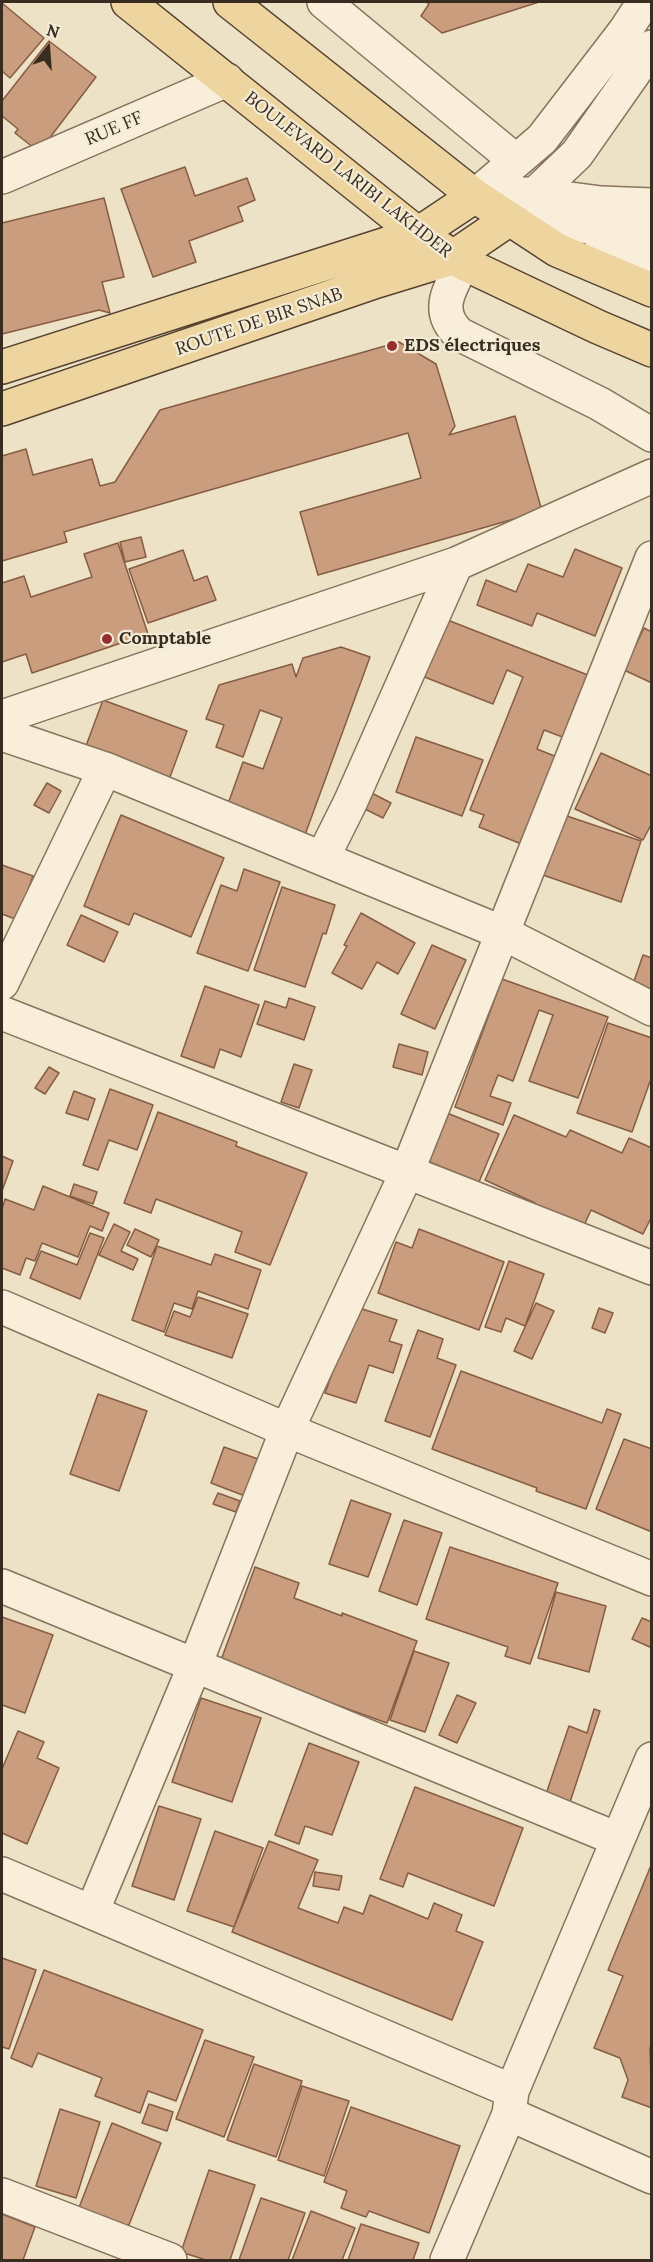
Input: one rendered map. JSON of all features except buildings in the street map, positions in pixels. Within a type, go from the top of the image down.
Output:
[{"type":"main road","name":"BOULEVARD LARIBI LAKHDER","points":[[128,2],[418,234],[457,260],[597,327],[651,350]]},
{"type":"main road","points":[[230,2],[508,220],[557,250],[651,290]]},
{"type":"main road","name":"ROUTE DE BIR SNAB","points":[[2,367],[418,234],[475,196]]},
{"type":"main road","name":"ROUTE DE BIR SNAB","points":[[2,409],[366,285],[457,260],[508,220]]},
{"type":"street","points":[[324,2],[516,161]]},
{"type":"street","points":[[475,196],[542,139],[625,31],[644,2]]},
{"type":"street","points":[[508,220],[577,154],[651,47]]},
{"type":"street","name":"RUE FF","points":[[2,177],[227,80]]},
{"type":"street","points":[[475,196],[533,194],[601,203],[651,206]]},
{"type":"street","points":[[508,220],[651,232]]},
{"type":"street","points":[[599,229],[601,239],[651,260]]},
{"type":"street","points":[[457,260],[445,308],[452,327],[459,334],[600,404],[651,435]]},
{"type":"street","points":[[2,717],[456,564],[651,476]]},
{"type":"street","points":[[92,1912],[195,1665],[286,1430],[407,1172],[651,558]]},
{"type":"street","points":[[322,857],[350,803],[456,564]]},
{"type":"street","points":[[2,734],[105,769],[503,933],[651,1009]]},
{"type":"street","points":[[2,983],[105,769]]},
{"type":"street","points":[[2,1013],[651,1268]]},
{"type":"street","points":[[2,1307],[286,1430],[651,1579]]},
{"type":"street","points":[[2,1586],[617,1839]]},
{"type":"street","points":[[447,2260],[651,1759]]},
{"type":"street","points":[[2,1874],[92,1912],[510,2103],[651,2177]]},
{"type":"street","points":[[2,2195],[170,2260]]},
{"type":"place","name":"EDS électriques","points":[[392,346]]},
{"type":"place","name":"Comptable","points":[[107,639]]}]
